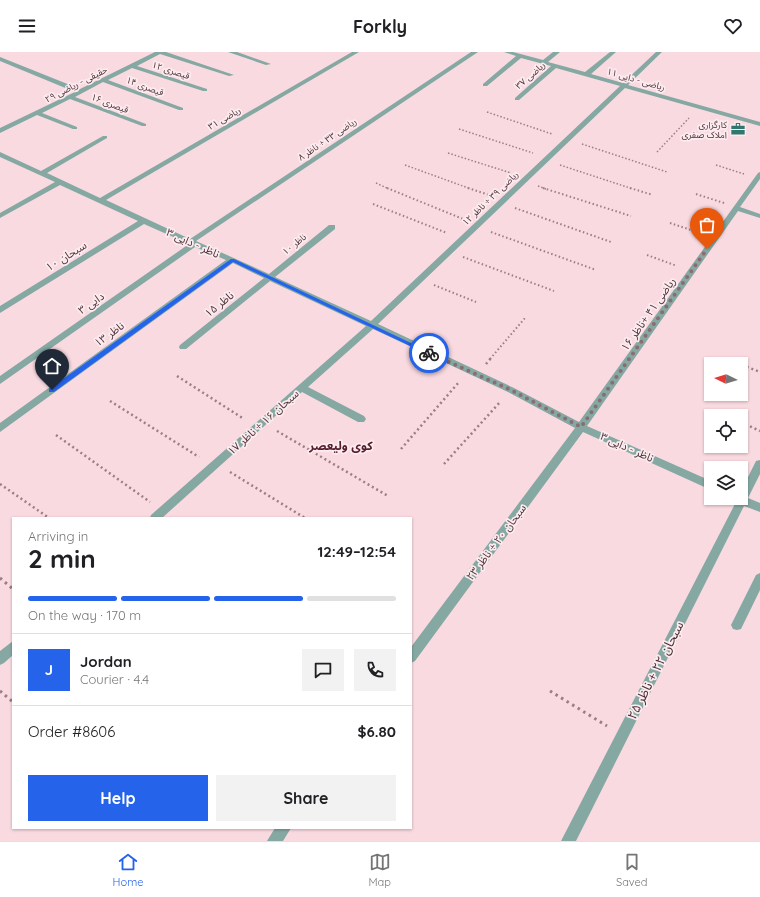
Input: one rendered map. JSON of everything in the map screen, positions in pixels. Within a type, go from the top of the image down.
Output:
[{"type":"street","points":[[160,52],[231,75]]},
{"type":"street","name":"حقیقی - ریاضی ۲۹","points":[[0,131],[160,52]]},
{"type":"street","points":[[231,52],[268,64]]},
{"type":"street","name":"ریاضی ۳۱","points":[[101,200],[356,52]]},
{"type":"street","name":"ریاضی ۳۳ + ناظر ۸","points":[[192,243],[474,52]]},
{"type":"street","name":"ریاضی - دایی ۱۱","points":[[507,52],[760,124]]},
{"type":"street","points":[[544,62],[557,52]]},
{"type":"street","points":[[586,75],[613,52]]},
{"type":"street","name":"ریاضی ۳۹ + ناظر ۱۲","points":[[370,326],[659,52]]},
{"type":"street","points":[[484,85],[520,56]]},
{"type":"street","points":[[0,59],[81,92]]},
{"type":"street","name":"قیصری ۱۲","points":[[131,66],[205,90]]},
{"type":"street","name":"ریاضی ۳۷","points":[[517,99],[555,66]]},
{"type":"street","name":"قیصری ۱۴","points":[[103,80],[181,109]]},
{"type":"street","name":"قیصری ۱۶","points":[[70,97],[144,125]]},
{"type":"street","points":[[36,113],[75,128]]},
{"type":"street","points":[[42,173],[105,137]]},
{"type":"street","name":"ناظر - دایی ۳","points":[[0,154],[511,390],[581,427],[704,483]]},
{"type":"street","name":"ریاضی ۴۱ +ناظر ۱۶","points":[[581,427],[758,176]]},
{"type":"street","points":[[0,216],[60,182]]},
{"type":"street","points":[[736,207],[760,216]]},
{"type":"street","name":"سبحان ۱۰","points":[[0,310],[144,221]]},
{"type":"street","name":"ناظر ۱۰","points":[[269,278],[332,227]]},
{"type":"street","name":"دایی ۳","points":[[0,381],[192,243]]},
{"type":"street","name":"ناظر ۱۳","points":[[0,428],[232,260]]},
{"type":"street","name":"ناظر ۱۵","points":[[182,347],[269,278]]},
{"type":"street","name":"سبحان ۱۶ + ناظر ۱۷","points":[[159,515],[370,326]]},
{"type":"street","points":[[302,388],[361,419]]},
{"type":"street","name":"سبحان ۲۰ + ناظر ۲۳","points":[[412,655],[581,427]]},
{"type":"street","name":"سبحان ۲۲ + ناظر ۲۵","points":[[748,485],[760,464]]},
{"type":"street","points":[[748,503],[760,508]]},
{"type":"street","name":"سبحان ۲۲ + ناظر ۲۵","points":[[568,841],[737,505]]},
{"type":"street","points":[[737,625],[760,578]]},
{"type":"street","points":[[0,659],[12,648]]},
{"type":"street","points":[[274,841],[283,829]]},
{"type":"path","points":[[657,152],[698,107]]},
{"type":"path","points":[[486,112],[666,172]]},
{"type":"path","points":[[459,129],[653,195]]},
{"type":"path","points":[[448,153],[631,216]]},
{"type":"path","points":[[405,165],[611,242]]},
{"type":"path","points":[[716,165],[758,176]]},
{"type":"path","points":[[376,183],[476,225],[596,270]]},
{"type":"path","points":[[696,194],[736,207]]},
{"type":"path","points":[[373,204],[462,239]]},
{"type":"path","points":[[670,223],[715,238]]},
{"type":"path","points":[[448,252],[554,291]]},
{"type":"path","points":[[647,255],[691,272]]},
{"type":"path","points":[[420,279],[476,302]]},
{"type":"path","points":[[401,449],[525,318]]},
{"type":"path","points":[[748,367],[760,372]]},
{"type":"path","points":[[177,376],[260,425],[388,496]]},
{"type":"path","points":[[444,464],[511,390]]},
{"type":"path","points":[[110,401],[303,517]]},
{"type":"path","points":[[748,425],[760,431]]},
{"type":"path","points":[[56,435],[159,515]]},
{"type":"path","points":[[0,484],[48,517]]},
{"type":"path","points":[[0,578],[12,588]]},
{"type":"path","points":[[550,690],[622,735]]},
{"type":"path","points":[[0,691],[12,701]]},
{"type":"way so far","points":[[429,353],[511,390],[581,427],[707,249]]},
{"type":"place","name":"کارگزاری املاک صفری","points":[[738,129]]},
{"type":"district","name":"کوی ولیعصر","points":[[341,445]]},
{"type":"route","points":[[52,390],[232,260],[429,353]]}]
